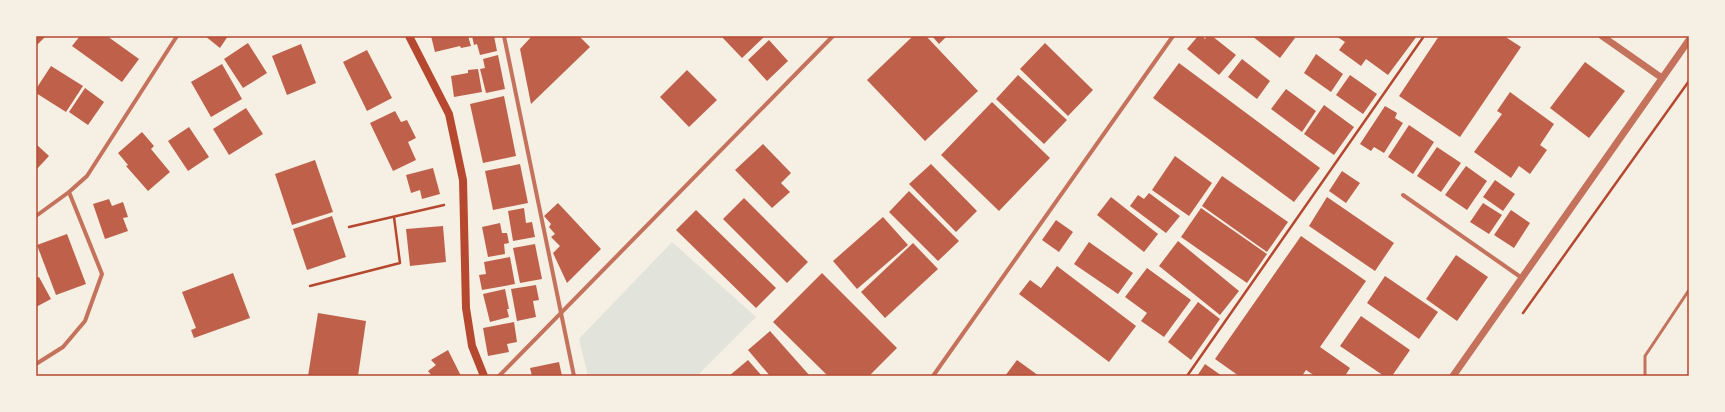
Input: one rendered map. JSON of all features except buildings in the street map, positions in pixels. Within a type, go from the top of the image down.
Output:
[{"type":"main road","points":[[408,36],[449,114],[463,180],[466,308],[472,346],[484,376]]},
{"type":"street","points":[[36,216],[69,192],[87,176],[177,36]]},
{"type":"street","points":[[504,36],[574,376]]},
{"type":"street","points":[[499,376],[833,36]]},
{"type":"street","points":[[933,376],[1174,36]]},
{"type":"street","points":[[1602,36],[1662,78]]},
{"type":"street","points":[[1453,376],[1689,40]]},
{"type":"street","points":[[36,364],[63,347],[85,321],[102,274],[69,192]]},
{"type":"street","points":[[1403,196],[1522,278]]},
{"type":"lane","points":[[1645,376],[1645,356],[1689,290]]},
{"type":"path","points":[[1187,376],[1424,36]]},
{"type":"path","points":[[1519,318],[1689,81]]},
{"type":"path","points":[[349,227],[464,201]]},
{"type":"path","points":[[310,286],[400,263],[394,217]]},
{"type":"shaded area","points":[[672,242],[756,317],[697,376],[588,376],[579,339]]}]
